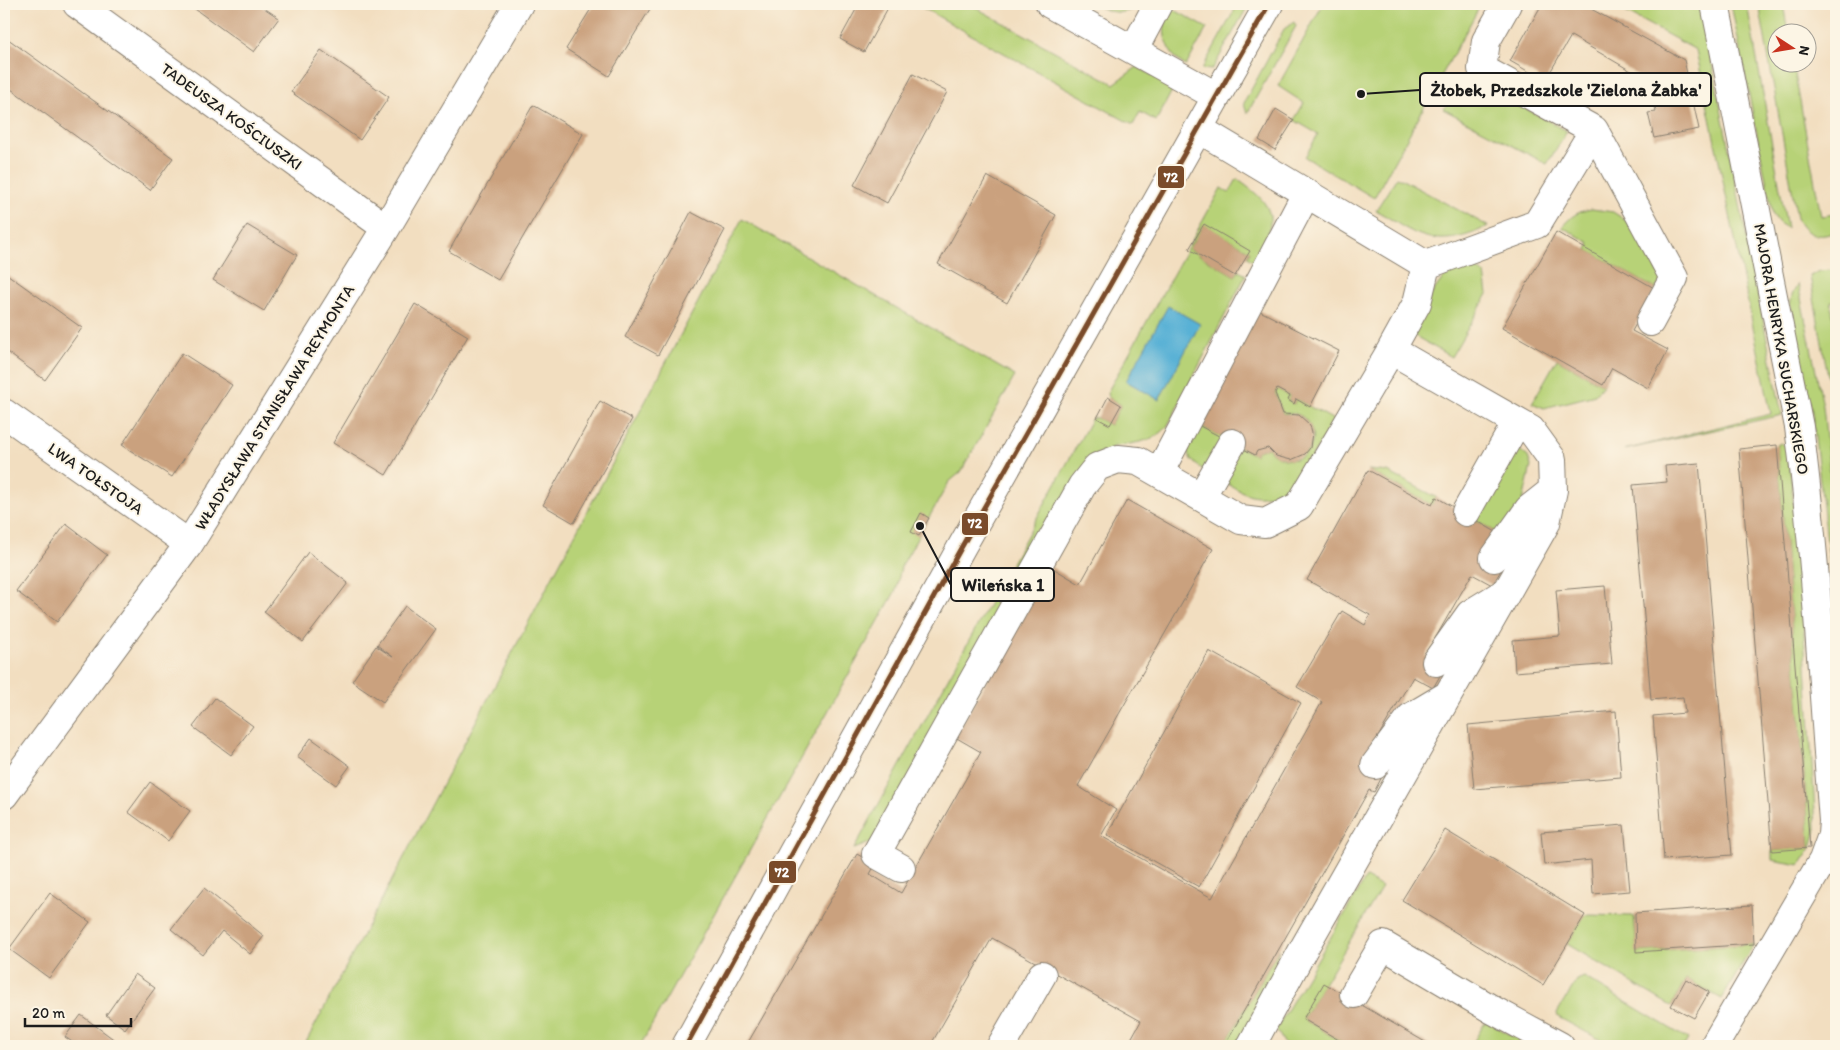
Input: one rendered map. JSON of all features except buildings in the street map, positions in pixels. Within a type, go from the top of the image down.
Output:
[{"type":"street","name":"TADEUSZA KOŚCIUSZKI","points":[[77,4],[386,228]]},
{"type":"street","name":"WŁADYSŁAWA STANISŁAWA REYMONTA","points":[[4,794],[189,544],[386,228],[519,4]]},
{"type":"street","points":[[1050,4],[1216,96]]},
{"type":"street","points":[[1134,49],[1158,4]]},
{"type":"street","points":[[686,1046],[956,557],[1269,4]]},
{"type":"street","points":[[1507,4],[1486,41],[1482,69],[1594,130],[1674,278],[1650,322]]},
{"type":"street","name":"MAJORA HENRYKA SUCHARSKIEGO","points":[[1714,1046],[1823,860],[1832,849],[1833,822],[1828,633],[1797,419],[1715,4]]},
{"type":"street","points":[[1199,128],[1426,265]]},
{"type":"street","points":[[1426,265],[1537,224],[1594,130]]},
{"type":"street","points":[[1159,473],[1306,194]]},
{"type":"street","points":[[901,868],[876,854],[1082,486],[1097,466],[1118,459],[1138,461],[1241,520],[1265,523],[1299,506],[1417,303],[1426,265]]},
{"type":"street","points":[[1250,1046],[1546,523],[1554,490],[1552,459],[1531,430],[1390,350]]},
{"type":"street","name":"LWA TOŁSTOJA","points":[[4,413],[189,544]]},
{"type":"street","points":[[1466,512],[1517,422]]},
{"type":"street","points":[[1201,497],[1232,443]]},
{"type":"street","points":[[1494,558],[1529,509],[1554,490]]},
{"type":"street","points":[[1436,662],[1470,614],[1507,591]]},
{"type":"street","points":[[1375,765],[1411,717],[1448,695]]},
{"type":"street","points":[[1354,994],[1383,945],[1560,1046]]},
{"type":"street","points":[[1000,1046],[1042,975]]},
{"type":"green space","points":[[916,4],[969,4],[1114,84],[1137,67],[1174,87],[1156,121],[1140,112],[1133,125]]},
{"type":"green space","points":[[1094,4],[1141,4],[1124,12],[1112,12]]},
{"type":"green space","points":[[1238,4],[1249,4],[1212,70],[1202,69]]},
{"type":"green space","points":[[1323,4],[1481,4],[1374,198],[1305,157],[1318,134],[1294,120],[1304,103],[1278,86]]},
{"type":"green space","points":[[1611,4],[1700,4],[1782,415],[1624,450],[1771,414],[1696,50]]},
{"type":"green space","points":[[1731,4],[1747,4],[1787,228],[1779,223],[1773,215]]},
{"type":"green space","points":[[1759,4],[1783,4],[1786,22],[1768,22],[1768,55]]},
{"type":"green space","points":[[1171,8],[1207,28],[1186,66],[1173,55],[1166,40],[1165,24]]},
{"type":"green space","points":[[1294,22],[1296,26],[1247,114],[1244,103],[1284,29]]},
{"type":"green space","points":[[1771,72],[1795,72],[1821,216],[1836,214],[1836,231],[1824,235],[1813,234],[1800,224],[1797,218]]},
{"type":"green space","points":[[1475,81],[1567,131],[1547,164],[1443,109]]},
{"type":"green space","points":[[1397,177],[1488,226],[1464,236],[1446,239],[1429,238],[1409,230],[1376,210]]},
{"type":"green space","points":[[1237,179],[1256,194],[1266,206],[1270,220],[1269,229],[1253,261],[1247,257],[1250,251],[1204,225],[1189,249],[1235,276],[1239,271],[1246,275],[1167,427],[1149,439],[1112,447],[872,842],[854,849],[1092,418],[1097,418],[1110,425],[1121,405],[1108,397],[1107,393],[1221,188],[1229,193]]},
{"type":"green space","points":[[1592,209],[1613,212],[1633,225],[1662,279],[1656,289],[1587,250],[1590,243],[1562,227],[1575,215]]},
{"type":"green space","points":[[742,219],[1015,376],[961,472],[949,482],[901,567],[896,590],[640,1046],[304,1046]]},
{"type":"green space","points":[[1472,266],[1485,274],[1488,294],[1451,357],[1410,333],[1441,281],[1452,272]]},
{"type":"green space","points":[[1829,270],[1836,272],[1836,301],[1831,302],[1836,338],[1836,421],[1810,276],[1820,271]]},
{"type":"green space","points":[[1798,284],[1823,406],[1836,534],[1836,594],[1832,583],[1812,412],[1790,305],[1792,295]]},
{"type":"green space","points":[[1557,359],[1603,385],[1595,395],[1544,408],[1532,403]]},
{"type":"green space","points":[[1277,389],[1290,396],[1288,401],[1294,404],[1296,399],[1334,420],[1310,459],[1289,484],[1277,492],[1263,496],[1248,494],[1220,479],[1239,447],[1255,455],[1257,451],[1268,448],[1272,453],[1289,460],[1301,457],[1312,444],[1311,429],[1307,421],[1297,414],[1283,414],[1275,393]]},
{"type":"green space","points":[[1196,424],[1226,439],[1207,472],[1193,462],[1188,452],[1187,446]]},
{"type":"green space","points":[[1781,443],[1788,448],[1800,568],[1816,829],[1811,848],[1800,865],[1772,860],[1772,851],[1810,847],[1777,445]]},
{"type":"green space","points":[[1516,447],[1528,457],[1531,466],[1523,501],[1484,553],[1496,532],[1474,519]]},
{"type":"green space","points":[[1368,470],[1388,472],[1436,497],[1432,505]]},
{"type":"green space","points":[[1366,878],[1382,887],[1303,1019],[1349,1046],[1286,1046],[1276,1029]]},
{"type":"green space","points":[[1585,915],[1634,916],[1637,952],[1754,944],[1722,999],[1686,979],[1671,1006],[1567,944]]},
{"type":"green space","points":[[1279,949],[1270,995],[1243,1046],[1224,1046]]},
{"type":"green space","points":[[1584,977],[1688,1039],[1684,1046],[1612,1046],[1558,1017],[1557,1013],[1577,980]]},
{"type":"green space","points":[[1486,1021],[1519,1040],[1516,1046],[1508,1041],[1504,1046],[1471,1046]]},
{"type":"water","points":[[1168,306],[1200,324],[1159,400],[1126,381]]},
{"type":"transit line","name":"72","points":[[686,1046],[961,548],[1269,4]]},
{"type":"place","name":"Żłobek, Przedszkole 'Zielona Żabka'","points":[[1361,94]]},
{"type":"place","name":"Wileńska 1","points":[[920,526]]}]
